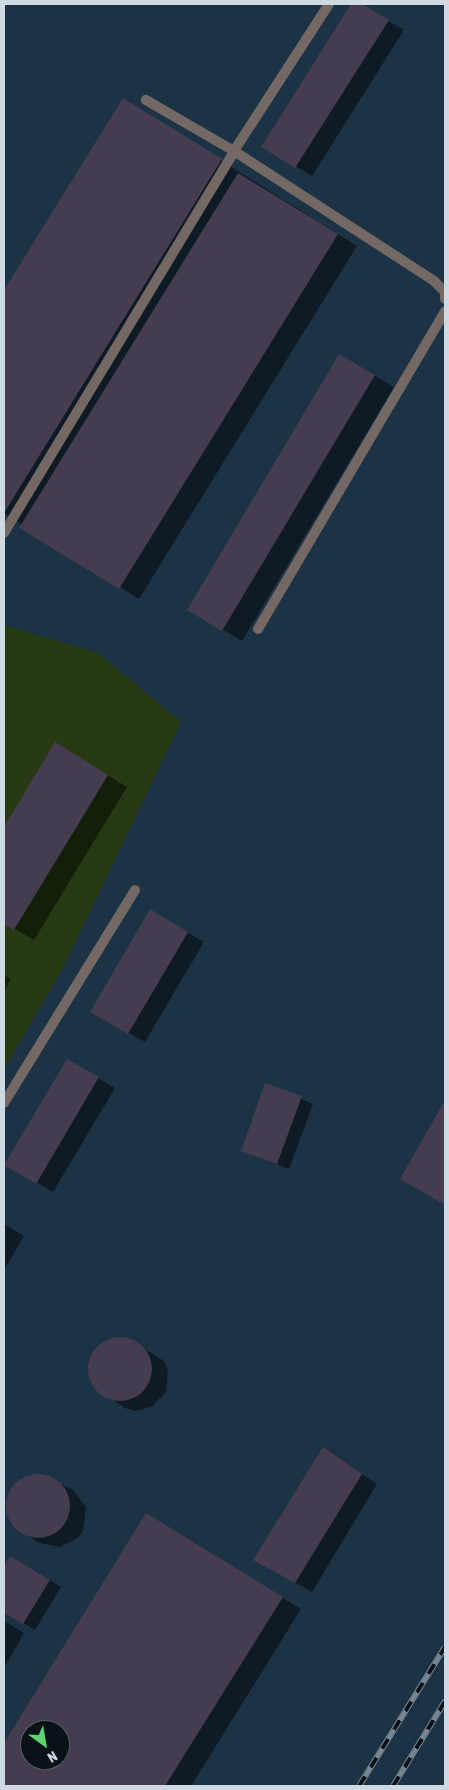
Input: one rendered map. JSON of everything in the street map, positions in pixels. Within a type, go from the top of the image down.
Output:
[{"type":"street","points":[[4,533],[234,151],[330,4]]},
{"type":"street","points":[[146,100],[234,151],[434,281],[445,292],[445,299]]},
{"type":"street","points":[[258,629],[445,311]]},
{"type":"street","points":[[4,1103],[135,890]]},
{"type":"shaded area","points":[[4,4],[445,4],[445,1786],[4,1786]]},
{"type":"green space","points":[[4,625],[98,653],[181,722],[62,970],[4,1070]]},
{"type":"building","points":[[351,4],[362,4],[389,20],[295,168],[261,147]]},
{"type":"building","points":[[123,98],[222,159],[4,513],[4,290]]},
{"type":"building","points":[[238,173],[338,234],[119,589],[19,528]]},
{"type":"building","points":[[339,354],[375,375],[222,631],[187,610]]},
{"type":"building","points":[[55,742],[108,775],[14,930],[4,924],[4,827]]},
{"type":"building","points":[[150,909],[188,932],[128,1034],[90,1012]]},
{"type":"building","points":[[67,1059],[99,1077],[36,1184],[4,1165]]},
{"type":"building","points":[[265,1083],[302,1096],[277,1164],[241,1151]]},
{"type":"building","points":[[445,1100],[445,1205],[400,1179]]},
{"type":"building","points":[[114,1337],[126,1337],[143,1346],[150,1357],[152,1369],[150,1381],[143,1392],[126,1401],[114,1401],[102,1396],[93,1387],[88,1375],[88,1363],[93,1351],[102,1342]]},
{"type":"building","points":[[323,1447],[362,1474],[295,1583],[253,1560]]},
{"type":"building","points":[[32,1474],[44,1474],[61,1483],[68,1494],[70,1506],[68,1518],[61,1529],[44,1538],[32,1538],[20,1533],[11,1524],[6,1512],[6,1500],[11,1488],[20,1479]]},
{"type":"building","points":[[146,1513],[283,1597],[165,1786],[4,1786],[4,1743]]},
{"type":"building","points":[[10,1556],[50,1580],[23,1624],[4,1613],[4,1567]]},
{"type":"railway","points":[[359,1786],[445,1647]]},
{"type":"railway","points":[[393,1786],[445,1701]]}]
